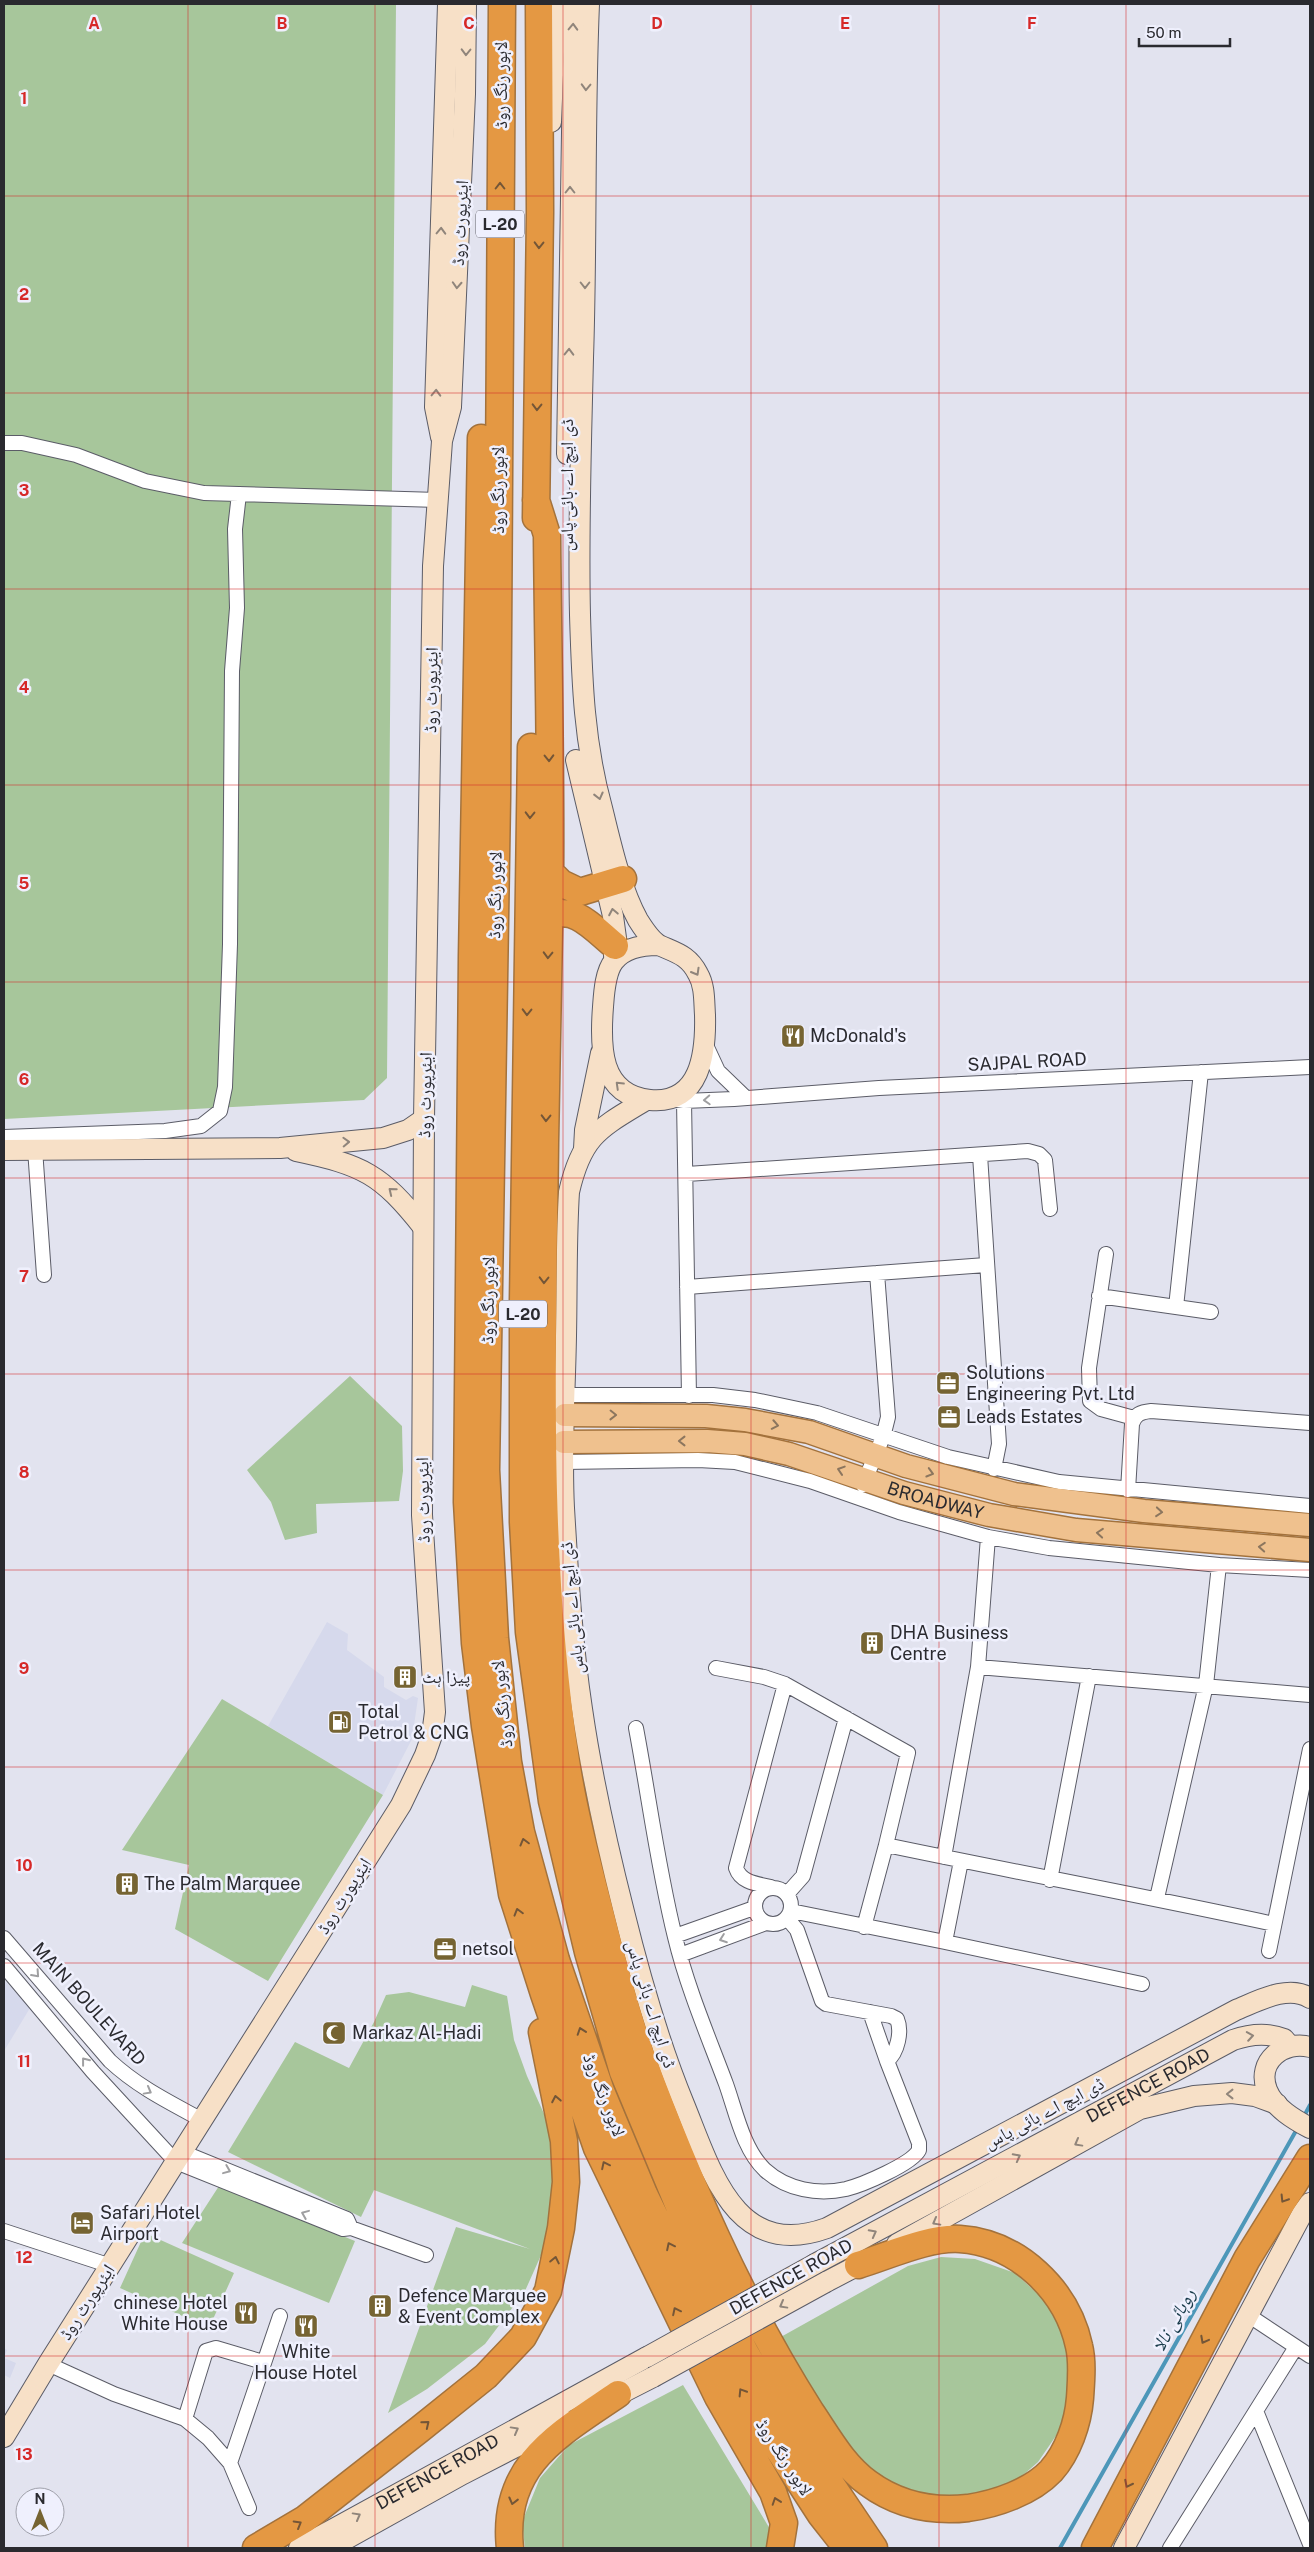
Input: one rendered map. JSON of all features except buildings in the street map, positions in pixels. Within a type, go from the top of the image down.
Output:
[{"type":"highway","name":"لاہور رنگ روڈ","points":[[502,4],[497,798],[486,1470],[494,1629],[508,1762],[521,1832],[556,1960],[601,2091],[644,2194],[738,2387],[821,2515],[846,2548]]},
{"type":"highway","name":"لاہور رنگ روڈ","points":[[539,4],[540,212],[525,1122],[523,1522],[529,1632],[552,1801],[588,1952],[623,2072],[701,2262],[746,2354],[874,2548]]},
{"type":"highway","points":[[500,252],[486,328],[478,504],[467,1502],[475,1643],[485,1726],[512,1894],[597,2148],[718,2397],[773,2492],[784,2523],[780,2548]]},
{"type":"highway","points":[[536,500],[547,535],[550,872],[542,1388],[546,1541],[552,1637],[566,1762],[580,1832],[631,2026],[670,2133],[716,2237],[785,2372],[839,2456],[864,2481],[888,2496],[916,2506],[949,2510],[986,2506],[1021,2492],[1050,2472],[1068,2444],[1079,2413],[1081,2386],[1080,2349],[1070,2319],[1051,2287],[1028,2264],[997,2248],[964,2239],[932,2241],[858,2265]]},
{"type":"highway","points":[[550,872],[560,883],[580,892],[614,881]]},
{"type":"highway","points":[[549,917],[560,912],[571,913],[615,953]]},
{"type":"highway","points":[[256,2548],[305,2519],[486,2376],[523,2337],[548,2291],[561,2228],[566,2182],[564,2140],[526,1940]]},
{"type":"highway","points":[[1095,2548],[1246,2260],[1310,2158]]},
{"type":"highway","points":[[510,2548],[508,2531],[513,2499],[527,2466],[551,2442],[618,2394]]},
{"type":"main road","name":"ایئرپورٹ روڈ","points":[[442,441],[435,407],[448,4]]},
{"type":"main road","name":"ایئرپورٹ روڈ","points":[[4,2437],[48,2364],[401,1805],[432,1735],[436,1694],[422,1515],[424,1119],[433,566],[442,441],[452,407],[465,94],[466,4]]},
{"type":"main road","points":[[540,212],[549,180],[556,4]]},
{"type":"main road","name":"ڈی ایچ اے بائی پاس","points":[[574,4],[567,438],[568,646],[573,742],[585,799],[614,881],[615,953]]},
{"type":"main road","points":[[589,4],[585,96],[584,319],[579,512],[583,714],[614,881],[637,918],[658,945]]},
{"type":"main road","points":[[584,1149],[585,1130],[602,1051],[603,1000],[608,972],[615,953],[658,945],[677,951],[698,973],[704,997],[705,1042],[702,1065],[697,1075],[676,1100],[646,1100],[628,1093],[615,1082],[606,1069],[602,1051]]},
{"type":"main road","points":[[584,1149],[603,1126],[646,1100]]},
{"type":"main road","points":[[4,1150],[280,1148],[383,1138],[408,1130],[424,1119]]},
{"type":"main road","points":[[280,1148],[336,1159],[361,1169],[397,1195],[423,1227]]},
{"type":"main road","name":"ڈی ایچ اے بائی پاس","points":[[584,1149],[573,1173],[569,1192],[564,1405],[564,1506],[576,1664],[594,1782],[611,1861],[642,1983],[668,2066],[721,2190],[734,2209],[752,2224],[779,2234],[795,2236],[812,2234],[827,2228],[1236,2010],[1272,1996],[1307,1994]]},
{"type":"main road","name":"BROADWAY","points":[[564,1405],[740,1419],[809,1432],[879,1446],[906,1466],[986,1488],[1070,1503],[1310,1525]]},
{"type":"main road","name":"BROADWAY","points":[[564,1452],[707,1441],[745,1444],[789,1454],[862,1488],[904,1493],[961,1509],[1043,1525],[1220,1544],[1310,1550]]},
{"type":"main road","name":"DEFENCE ROAD","points":[[299,2548],[814,2264],[1233,2040],[1262,2034],[1304,2044]]},
{"type":"main road","points":[[1304,2044],[1274,2054],[1267,2064],[1265,2075],[1267,2090],[1277,2104],[1295,2120],[1310,2128]]},
{"type":"main road","name":"DEFENCE ROAD","points":[[330,2548],[463,2474],[653,2377],[1140,2109],[1194,2096],[1232,2093],[1254,2096],[1277,2104]]},
{"type":"main road","points":[[1124,2548],[1302,2214],[1310,2203]]},
{"type":"street","points":[[4,443],[22,443],[76,455],[144,481],[204,493],[438,500]]},
{"type":"street","points":[[4,1137],[165,1132],[201,1126],[220,1111],[226,1070],[231,887],[232,671],[237,608],[236,529],[239,494]]},
{"type":"street","points":[[705,1042],[718,1071],[746,1098]]},
{"type":"street","name":"SAJPAL ROAD","points":[[676,1100],[746,1098],[879,1088],[1310,1067]]},
{"type":"street","points":[[1176,1307],[1201,1072]]},
{"type":"street","points":[[676,1100],[687,1174],[689,1396]]},
{"type":"street","points":[[35,1149],[44,1275]]},
{"type":"street","points":[[687,1174],[1028,1151],[1038,1154],[1045,1160],[1050,1209]]},
{"type":"street","points":[[980,1155],[999,1444],[994,1469]]},
{"type":"street","points":[[1106,1254],[1089,1368],[1090,1401],[1101,1409],[1134,1418]]},
{"type":"street","points":[[687,1287],[986,1265]]},
{"type":"street","points":[[877,1273],[888,1417],[879,1446],[862,1488],[899,1512],[988,1537],[1049,1548],[1219,1565],[1310,1570]]},
{"type":"street","points":[[1099,1296],[1211,1312]]},
{"type":"street","points":[[564,1405],[713,1395],[780,1404],[817,1413],[879,1446],[934,1453],[994,1469],[1059,1482],[1310,1506]]},
{"type":"street","points":[[1128,1490],[1134,1418],[1141,1412],[1151,1411],[1310,1423]]},
{"type":"street","points":[[944,1857],[978,1667],[988,1537]]},
{"type":"street","points":[[1157,1898],[1206,1685],[1219,1565]]},
{"type":"street","points":[[978,1667],[1310,1695]]},
{"type":"street","points":[[716,1668],[764,1677],[785,1684],[908,1753],[864,1927]]},
{"type":"street","points":[[1050,1880],[1089,1676]]},
{"type":"street","points":[[785,1684],[736,1868],[738,1875],[745,1880],[777,1888],[787,1894],[791,1902],[789,1915],[797,1930],[822,2001],[826,2004],[891,2016],[897,2019],[900,2025],[896,2050],[887,2061]]},
{"type":"street","points":[[787,1894],[803,1876],[846,1718]]},
{"type":"street","points":[[636,1728],[680,1955],[747,2144],[764,2169],[774,2177],[809,2191],[837,2191],[855,2187],[880,2176],[917,2154],[918,2142],[870,2012]]},
{"type":"street","points":[[1269,1952],[1308,1772],[1310,1749]]},
{"type":"street","points":[[886,1845],[1050,1880],[1157,1898],[1274,1924]]},
{"type":"street","points":[[945,1942],[961,1861]]},
{"type":"street","points":[[771,1887],[762,1891],[756,1899],[754,1908],[756,1915],[766,1923],[774,1925],[789,1915],[864,1927],[945,1942],[1142,1984]]},
{"type":"street","points":[[675,1936],[754,1908]]},
{"type":"street","points":[[680,1955],[766,1923]]},
{"type":"street","name":"MAIN BOULEVARD","points":[[4,1938],[110,2061],[127,2077],[147,2091],[202,2120]]},
{"type":"street","points":[[4,1966],[93,2072],[179,2157],[347,2219],[351,2228],[426,2255]]},
{"type":"street","points":[[4,2231],[111,2266]]},
{"type":"street","points":[[1248,2315],[1310,2356]]},
{"type":"street","points":[[230,2463],[280,2316]]},
{"type":"street","points":[[1170,2548],[1296,2347]]},
{"type":"street","points":[[185,2419],[206,2351],[210,2348],[216,2348],[263,2362]]},
{"type":"street","points":[[48,2364],[114,2394],[185,2419],[208,2438],[230,2463],[249,2508]]},
{"type":"street","points":[[1256,2411],[1310,2544]]},
{"type":"shaded area","points":[[327,1622],[348,1634],[347,1650],[384,1677],[384,1687],[406,1700],[413,1696],[418,1698],[412,1739],[383,1795],[268,1726]]},
{"type":"shaded area","points":[[4,1980],[30,2008],[4,2051]]},
{"type":"shaded area","points":[[4,2358],[16,2363],[10,2378],[4,2375]]},
{"type":"green space","points":[[4,4],[396,4],[387,1078],[364,1100],[4,1119]]},
{"type":"green space","points":[[350,1376],[402,1426],[403,1471],[399,1501],[316,1504],[317,1533],[285,1540],[271,1502],[247,1470]]},
{"type":"green space","points":[[222,1699],[383,1795],[268,1981],[175,1929],[189,1865],[122,1850]]},
{"type":"green space","points":[[472,1985],[507,1996],[514,2040],[527,2076],[545,2116],[557,2172],[550,2220],[542,2253],[525,2291],[485,2344],[427,2389],[388,2413],[456,2227],[530,2249],[374,2190],[361,2217],[228,2152],[295,2042],[349,2068],[374,2022],[386,1995],[409,1992],[465,2007]]},
{"type":"green space","points":[[219,2186],[355,2241],[329,2303],[182,2243]]},
{"type":"green space","points":[[145,2233],[234,2273],[209,2328],[120,2288]]},
{"type":"green space","points":[[941,2257],[975,2259],[1015,2273],[1050,2305],[1068,2348],[1070,2388],[1060,2430],[1038,2462],[1013,2484],[981,2497],[948,2501],[895,2489],[852,2455],[779,2338],[908,2266]]},
{"type":"green space","points":[[683,2385],[770,2529],[769,2548],[525,2548],[522,2522],[540,2478],[569,2445]]},
{"type":"waterway","name":"روہائی نالا","points":[[1303,2118],[1310,2105]]},
{"type":"waterway","name":"روہائی نالا","points":[[1060,2548],[1297,2129]]},
{"type":"place","name":"McDonald's","points":[[793,1036]]},
{"type":"place","name":"Solutions Engineering Pvt. Ltd","points":[[948,1383]]},
{"type":"place","name":"Leads Estates","points":[[949,1417]]},
{"type":"place","name":"DHA Business Centre","points":[[872,1643]]},
{"type":"place","name":"پیزا ہٹ","points":[[405,1677]]},
{"type":"place","name":"Total Petrol & CNG","points":[[340,1722]]},
{"type":"place","name":"The Palm Marquee","points":[[127,1884]]},
{"type":"place","name":"netsol","points":[[445,1949]]},
{"type":"place","name":"Markaz Al-Hadi","points":[[334,2033]]},
{"type":"place","name":"Safari Hotel Airport","points":[[82,2223]]},
{"type":"place","name":"Defence Marquee & Event Complex","points":[[380,2306]]},
{"type":"place","name":"chinese Hotel White House","points":[[246,2313]]},
{"type":"place","name":"White House Hotel","points":[[306,2326]]}]
